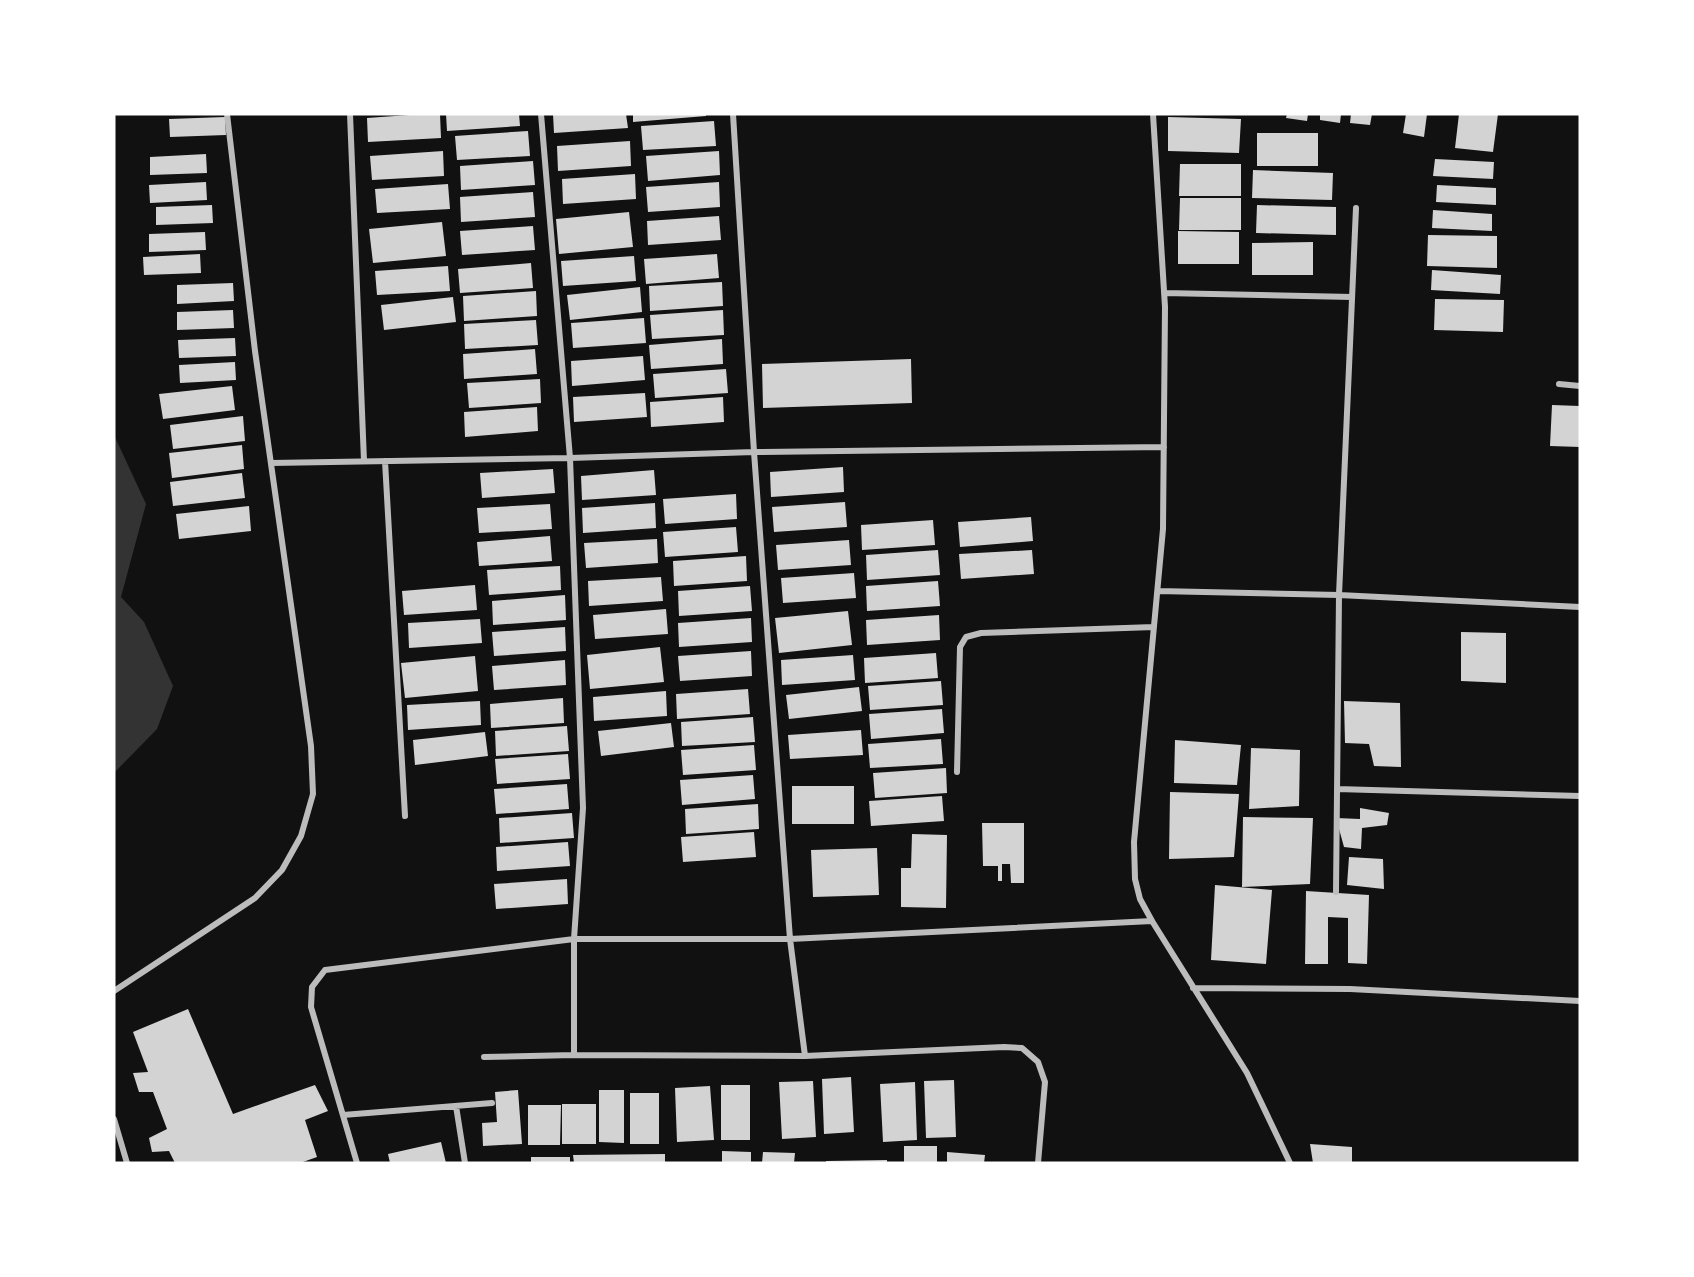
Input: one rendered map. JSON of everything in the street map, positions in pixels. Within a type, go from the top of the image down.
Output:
[{"type":"street","points":[[114,991],[255,898],[282,870],[301,836],[313,794],[311,746],[255,351],[227,114]]},
{"type":"street","points":[[350,114],[364,461]]},
{"type":"street","points":[[541,114],[570,458],[583,808],[574,939],[574,1056]]},
{"type":"street","points":[[734,114],[754,452],[790,939],[805,1056]]},
{"type":"street","points":[[1153,114],[1164,293],[1164,529],[1134,842],[1135,879],[1140,899],[1152,921],[1246,1073],[1290,1163]]},
{"type":"street","points":[[1336,892],[1339,595],[1356,208]]},
{"type":"street","points":[[1164,293],[1352,297]]},
{"type":"street","points":[[1559,384],[1580,386]]},
{"type":"street","points":[[271,463],[570,458],[754,452],[1164,447]]},
{"type":"street","points":[[385,461],[405,816]]},
{"type":"street","points":[[1158,591],[1339,595],[1580,607]]},
{"type":"street","points":[[957,772],[960,647],[966,637],[981,633],[1154,627]]},
{"type":"street","points":[[1337,789],[1580,796]]},
{"type":"street","points":[[357,1163],[311,1007],[312,987],[325,970],[574,939],[790,939],[1152,921]]},
{"type":"street","points":[[1193,988],[1350,989],[1580,1001]]},
{"type":"street","points":[[484,1057],[805,1056],[1022,1048],[1038,1062],[1045,1082],[1038,1163]]},
{"type":"street","points":[[343,1115],[492,1103]]},
{"type":"street","points":[[456,1106],[465,1163]]},
{"type":"street","points":[[114,1119],[127,1163]]},
{"type":"shaded area","points":[[114,435],[146,504],[121,597],[144,622],[173,686],[157,729],[114,773]]},
{"type":"building","points":[[440,114],[441,138],[368,142],[367,118]]},
{"type":"building","points":[[446,114],[519,114],[520,126],[447,131]]},
{"type":"building","points":[[553,114],[626,114],[628,128],[554,133]]},
{"type":"building","points":[[633,114],[706,114],[706,116],[633,122]]},
{"type":"building","points":[[1287,114],[1308,114],[1307,121],[1286,118]]},
{"type":"building","points":[[1320,114],[1341,114],[1340,123],[1320,120]]},
{"type":"building","points":[[1351,114],[1372,114],[1370,125],[1350,123]]},
{"type":"building","points":[[1406,114],[1427,114],[1424,137],[1403,133]]},
{"type":"building","points":[[1459,114],[1498,114],[1493,152],[1455,148]]},
{"type":"building","points":[[225,117],[226,135],[170,137],[169,119]]},
{"type":"building","points":[[1168,117],[1241,119],[1239,153],[1168,151]]},
{"type":"building","points":[[714,121],[716,146],[643,150],[641,126]]},
{"type":"building","points":[[528,131],[530,156],[457,160],[455,136]]},
{"type":"building","points":[[1257,133],[1318,133],[1318,166],[1257,166]]},
{"type":"building","points":[[630,141],[631,166],[558,171],[557,146]]},
{"type":"building","points":[[443,151],[444,176],[372,180],[370,156]]},
{"type":"building","points":[[719,151],[720,175],[648,181],[646,156]]},
{"type":"building","points":[[206,154],[207,173],[150,175],[150,157]]},
{"type":"building","points":[[1435,159],[1494,162],[1493,179],[1433,176]]},
{"type":"building","points":[[533,161],[535,185],[461,190],[460,166]]},
{"type":"building","points":[[1180,164],[1241,164],[1241,196],[1179,196]]},
{"type":"building","points":[[1253,170],[1333,173],[1332,200],[1252,198]]},
{"type":"building","points":[[635,174],[636,199],[563,204],[562,179]]},
{"type":"building","points":[[206,182],[207,200],[150,203],[149,185]]},
{"type":"building","points":[[719,182],[720,207],[648,212],[646,187]]},
{"type":"building","points":[[448,184],[450,209],[377,213],[375,189]]},
{"type":"building","points":[[1437,185],[1496,188],[1496,205],[1436,202]]},
{"type":"building","points":[[533,192],[535,217],[461,222],[460,197]]},
{"type":"building","points":[[1180,198],[1241,198],[1241,230],[1179,230]]},
{"type":"building","points":[[212,205],[213,223],[156,225],[156,207]]},
{"type":"building","points":[[1257,205],[1336,207],[1336,235],[1256,233]]},
{"type":"building","points":[[1433,210],[1492,214],[1492,231],[1432,228]]},
{"type":"building","points":[[629,212],[633,247],[559,254],[556,219]]},
{"type":"building","points":[[719,216],[721,240],[648,245],[647,221]]},
{"type":"building","points":[[442,222],[446,256],[373,263],[369,229]]},
{"type":"building","points":[[533,226],[535,250],[462,255],[460,231]]},
{"type":"building","points":[[1178,231],[1239,232],[1239,264],[1178,264]]},
{"type":"building","points":[[205,232],[206,250],[149,252],[149,234]]},
{"type":"building","points":[[1428,235],[1497,236],[1497,268],[1427,266]]},
{"type":"building","points":[[1313,242],[1313,275],[1252,275],[1252,243]]},
{"type":"building","points":[[200,254],[201,273],[144,275],[143,257]]},
{"type":"building","points":[[717,254],[719,278],[646,284],[644,259]]},
{"type":"building","points":[[634,256],[636,281],[563,286],[561,261]]},
{"type":"building","points":[[531,263],[533,288],[460,293],[458,269]]},
{"type":"building","points":[[448,266],[450,291],[377,295],[375,271]]},
{"type":"building","points":[[1432,270],[1501,275],[1500,294],[1431,290]]},
{"type":"building","points":[[722,282],[723,306],[650,311],[649,286]]},
{"type":"building","points":[[233,283],[234,301],[177,304],[177,285]]},
{"type":"building","points":[[640,287],[642,312],[570,320],[567,295]]},
{"type":"building","points":[[536,291],[537,316],[464,321],[463,296]]},
{"type":"building","points":[[453,297],[456,322],[384,330],[381,305]]},
{"type":"building","points":[[1435,299],[1504,300],[1503,332],[1434,330]]},
{"type":"building","points":[[233,310],[234,328],[177,330],[177,312]]},
{"type":"building","points":[[723,310],[724,335],[652,339],[650,315]]},
{"type":"building","points":[[644,318],[646,343],[573,348],[571,323]]},
{"type":"building","points":[[536,320],[538,345],[465,349],[464,324]]},
{"type":"building","points":[[235,338],[236,356],[179,358],[178,340]]},
{"type":"building","points":[[722,339],[723,364],[651,369],[649,345]]},
{"type":"building","points":[[535,349],[537,374],[464,379],[463,354]]},
{"type":"building","points":[[643,356],[645,380],[572,386],[571,361]]},
{"type":"building","points":[[911,359],[912,403],[763,408],[762,364]]},
{"type":"building","points":[[235,362],[236,380],[180,383],[179,365]]},
{"type":"building","points":[[726,369],[728,393],[655,398],[653,374]]},
{"type":"building","points":[[540,379],[541,403],[469,408],[467,383]]},
{"type":"building","points":[[232,386],[235,410],[163,419],[159,394]]},
{"type":"building","points":[[645,393],[647,417],[574,422],[573,397]]},
{"type":"building","points":[[723,397],[724,422],[651,427],[650,402]]},
{"type":"building","points":[[1552,405],[1580,406],[1580,447],[1550,446]]},
{"type":"building","points":[[537,407],[538,431],[465,437],[464,412]]},
{"type":"building","points":[[243,416],[245,441],[173,449],[170,425]]},
{"type":"building","points":[[242,445],[244,469],[172,478],[169,453]]},
{"type":"building","points":[[843,467],[844,492],[771,497],[770,472]]},
{"type":"building","points":[[553,469],[555,493],[482,498],[480,473]]},
{"type":"building","points":[[654,470],[656,495],[582,500],[581,476]]},
{"type":"building","points":[[242,473],[245,498],[173,506],[170,482]]},
{"type":"building","points":[[736,494],[737,519],[665,524],[663,499]]},
{"type":"building","points":[[845,502],[847,527],[774,532],[772,507]]},
{"type":"building","points":[[655,503],[656,528],[583,533],[582,508]]},
{"type":"building","points":[[550,504],[552,529],[479,533],[477,508]]},
{"type":"building","points":[[249,506],[251,531],[179,539],[176,514]]},
{"type":"building","points":[[1031,517],[1033,541],[960,547],[958,522]]},
{"type":"building","points":[[933,520],[935,545],[862,550],[861,525]]},
{"type":"building","points":[[736,527],[738,552],[665,557],[663,532]]},
{"type":"building","points":[[550,536],[552,561],[479,566],[477,542]]},
{"type":"building","points":[[657,539],[658,563],[586,568],[584,543]]},
{"type":"building","points":[[849,540],[851,565],[778,570],[776,545]]},
{"type":"building","points":[[938,550],[940,575],[867,580],[866,555]]},
{"type":"building","points":[[1032,550],[1034,574],[961,579],[959,554]]},
{"type":"building","points":[[746,556],[747,581],[674,586],[673,561]]},
{"type":"building","points":[[560,566],[561,590],[489,595],[487,570]]},
{"type":"building","points":[[854,573],[856,598],[783,603],[781,578]]},
{"type":"building","points":[[661,577],[663,601],[589,606],[588,581]]},
{"type":"building","points":[[938,581],[940,606],[867,611],[866,586]]},
{"type":"building","points":[[475,585],[477,610],[404,615],[402,591]]},
{"type":"building","points":[[750,586],[752,611],[679,616],[678,591]]},
{"type":"building","points":[[565,595],[566,620],[493,625],[492,601]]},
{"type":"building","points":[[666,609],[668,634],[595,639],[593,615]]},
{"type":"building","points":[[848,611],[852,645],[779,653],[775,618]]},
{"type":"building","points":[[939,615],[940,640],[867,645],[866,620]]},
{"type":"building","points":[[751,618],[752,642],[679,647],[678,623]]},
{"type":"building","points":[[480,619],[482,643],[409,648],[408,623]]},
{"type":"building","points":[[565,627],[566,651],[494,656],[492,632]]},
{"type":"building","points":[[1461,632],[1506,633],[1506,683],[1461,681]]},
{"type":"building","points":[[660,647],[664,682],[590,689],[587,655]]},
{"type":"building","points":[[751,651],[752,676],[680,681],[678,656]]},
{"type":"building","points":[[936,653],[938,678],[865,683],[864,658]]},
{"type":"building","points":[[853,655],[855,680],[782,685],[781,660]]},
{"type":"building","points":[[475,656],[478,691],[405,698],[401,663]]},
{"type":"building","points":[[565,660],[566,685],[494,690],[492,666]]},
{"type":"building","points":[[941,681],[943,705],[870,710],[868,686]]},
{"type":"building","points":[[859,687],[862,711],[789,719],[786,695]]},
{"type":"building","points":[[748,689],[750,714],[677,719],[676,694]]},
{"type":"building","points":[[666,691],[667,716],[594,721],[593,697]]},
{"type":"building","points":[[563,698],[564,723],[491,728],[490,704]]},
{"type":"building","points":[[480,701],[481,725],[408,730],[407,705]]},
{"type":"building","points":[[1344,701],[1400,703],[1401,767],[1374,766],[1369,744],[1345,743]]},
{"type":"building","points":[[942,709],[944,733],[871,739],[869,714]]},
{"type":"building","points":[[753,717],[755,742],[682,746],[681,722]]},
{"type":"building","points":[[671,723],[674,747],[601,756],[598,731]]},
{"type":"building","points":[[567,726],[569,751],[496,756],[495,731]]},
{"type":"building","points":[[861,730],[863,755],[790,759],[788,735]]},
{"type":"building","points":[[485,732],[488,756],[415,765],[413,740]]},
{"type":"building","points":[[941,739],[943,764],[870,768],[868,744]]},
{"type":"building","points":[[1175,740],[1241,745],[1237,785],[1174,783]]},
{"type":"building","points":[[754,745],[756,770],[683,775],[681,750]]},
{"type":"building","points":[[1251,748],[1300,750],[1299,806],[1249,809]]},
{"type":"building","points":[[568,754],[570,779],[497,784],[495,759]]},
{"type":"building","points":[[946,768],[947,793],[875,798],[873,773]]},
{"type":"building","points":[[753,775],[755,799],[682,805],[680,780]]},
{"type":"building","points":[[567,784],[569,809],[496,814],[494,789]]},
{"type":"building","points":[[792,786],[854,786],[854,824],[792,824]]},
{"type":"building","points":[[1170,792],[1239,794],[1234,857],[1169,859]]},
{"type":"building","points":[[942,796],[944,821],[871,826],[869,801]]},
{"type":"building","points":[[758,804],[759,829],[686,834],[685,809]]},
{"type":"building","points":[[1360,808],[1389,813],[1387,825],[1362,828],[1361,849],[1344,847],[1336,818],[1360,819]]},
{"type":"building","points":[[572,813],[574,838],[500,843],[499,818]]},
{"type":"building","points":[[1243,817],[1313,818],[1310,884],[1242,887]]},
{"type":"building","points":[[982,823],[1024,823],[1024,883],[1011,883],[1010,864],[1002,864],[1002,881],[998,881],[998,866],[983,866]]},
{"type":"building","points":[[754,832],[756,857],[683,862],[681,837]]},
{"type":"building","points":[[912,834],[947,835],[946,908],[901,907],[901,868],[911,868]]},
{"type":"building","points":[[568,842],[570,866],[497,871],[496,847]]},
{"type":"building","points":[[877,848],[879,895],[813,897],[811,850]]},
{"type":"building","points":[[1349,857],[1383,859],[1384,889],[1347,885]]},
{"type":"building","points":[[567,879],[568,904],[496,909],[494,884]]},
{"type":"building","points":[[1215,885],[1272,890],[1266,964],[1211,960]]},
{"type":"building","points":[[1306,891],[1369,895],[1367,964],[1348,963],[1348,918],[1328,917],[1328,964],[1305,964]]},
{"type":"building","points":[[188,1009],[233,1114],[315,1085],[328,1111],[305,1120],[317,1157],[300,1163],[175,1163],[169,1151],[152,1152],[149,1138],[167,1129],[153,1092],[139,1092],[133,1073],[148,1072],[133,1032]]},
{"type":"building","points":[[851,1077],[854,1132],[824,1134],[822,1079]]},
{"type":"building","points":[[954,1080],[956,1137],[926,1138],[924,1081]]},
{"type":"building","points":[[813,1081],[816,1137],[782,1139],[779,1082]]},
{"type":"building","points":[[915,1082],[917,1140],[883,1142],[880,1084]]},
{"type":"building","points":[[721,1085],[750,1085],[750,1140],[721,1140]]},
{"type":"building","points":[[710,1086],[714,1140],[677,1142],[675,1088]]},
{"type":"building","points":[[518,1090],[522,1144],[483,1146],[482,1123],[497,1122],[495,1092]]},
{"type":"building","points":[[599,1090],[624,1090],[624,1143],[599,1142]]},
{"type":"building","points":[[630,1093],[659,1093],[659,1144],[630,1144]]},
{"type":"building","points":[[562,1104],[596,1104],[596,1144],[562,1144]]},
{"type":"building","points":[[528,1105],[561,1105],[560,1145],[528,1145]]},
{"type":"building","points":[[441,1142],[446,1163],[390,1163],[388,1154]]},
{"type":"building","points":[[1310,1144],[1352,1147],[1352,1163],[1313,1163]]},
{"type":"building","points":[[904,1146],[937,1146],[937,1163],[904,1163]]},
{"type":"building","points":[[722,1151],[751,1152],[751,1163],[722,1163]]},
{"type":"building","points":[[763,1152],[795,1153],[794,1163],[762,1163]]},
{"type":"building","points":[[947,1152],[985,1155],[984,1163],[947,1163]]},
{"type":"building","points":[[665,1154],[665,1163],[574,1163],[573,1155]]},
{"type":"building","points":[[531,1157],[570,1157],[570,1163],[531,1163]]},
{"type":"building","points":[[887,1160],[887,1163],[826,1163],[826,1161]]}]
